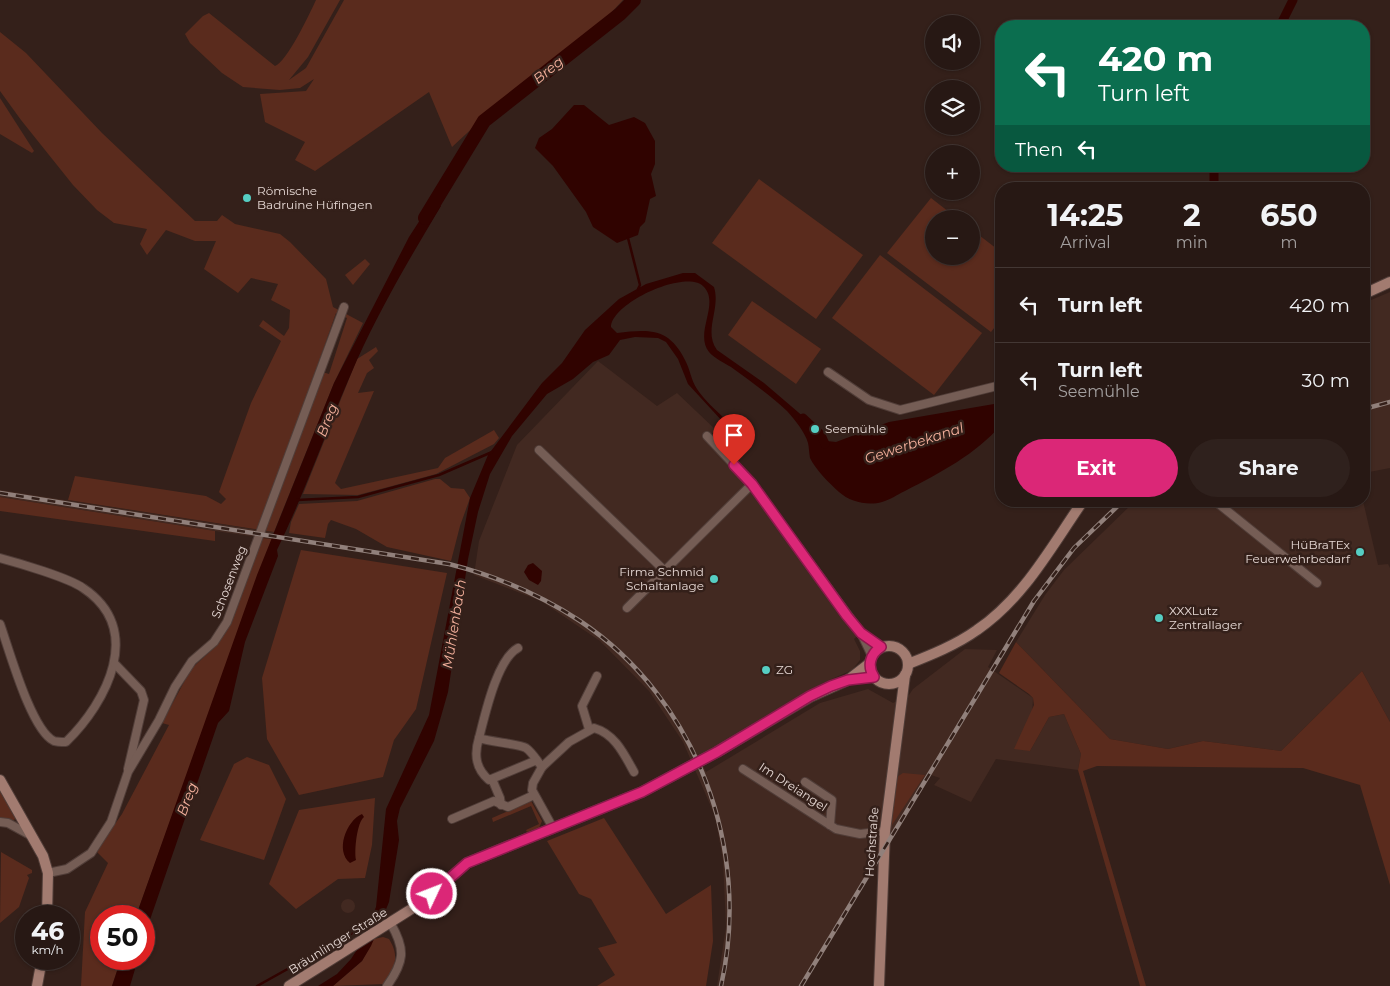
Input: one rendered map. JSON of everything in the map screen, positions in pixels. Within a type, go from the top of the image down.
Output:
[{"type":"main road","points":[[1370,291],[1390,282]]},
{"type":"main road","points":[[908,664],[977,630],[1017,595],[1040,565],[1079,507]]},
{"type":"main road","points":[[902,702],[888,684],[874,677],[871,659],[881,647],[893,646],[904,652],[943,648]]},
{"type":"main road","points":[[888,684],[897,682],[905,676],[908,664],[904,652]]},
{"type":"main road","name":"Bräunlinger Straße","points":[[848,680],[871,659]]},
{"type":"main road","name":"Hochstraße","points":[[879,986],[885,831],[905,676]]},
{"type":"main road","name":"Bräunlinger Straße","points":[[289,986],[391,924],[421,903],[467,863],[647,789],[717,752],[810,696],[848,680],[874,677]]},
{"type":"main road","points":[[0,780],[32,836],[48,873],[47,905]]},
{"type":"main road","points":[[39,983],[41,970]]},
{"type":"street","name":"Schosenweg","points":[[48,873],[67,869],[91,853],[111,822],[128,772],[159,720],[175,687],[192,661],[214,642],[227,622],[344,307]]},
{"type":"street","points":[[828,372],[869,400],[900,410],[995,386]]},
{"type":"street","points":[[708,436],[752,484],[861,633],[871,659]]},
{"type":"street","points":[[540,450],[664,571]]},
{"type":"street","points":[[627,608],[752,484]]},
{"type":"street","points":[[1222,507],[1317,583]]},
{"type":"street","points":[[0,558],[75,583],[100,602],[106,610],[116,639],[115,664],[90,716],[66,742],[55,742],[45,733],[34,716],[22,689],[0,624]]},
{"type":"street","points":[[861,633],[881,647]]},
{"type":"street","points":[[518,648],[508,655],[494,687],[475,752],[477,763],[486,777],[492,779],[537,760]]},
{"type":"street","points":[[115,664],[141,691],[144,700],[128,772]]},
{"type":"street","points":[[588,729],[582,706],[597,676]]},
{"type":"street","points":[[553,828],[534,795],[533,784],[542,768],[557,751],[588,729],[600,730],[614,740],[634,772]]},
{"type":"street","points":[[479,738],[493,743],[525,748],[542,768]]},
{"type":"street","name":"Im Dreiangel","points":[[743,769],[830,825],[848,832],[885,831]]},
{"type":"street","points":[[492,779],[501,805]]},
{"type":"street","name":"Im Dreiangel","points":[[806,782],[832,800],[830,825]]},
{"type":"street","points":[[452,820],[494,802],[508,807],[534,795]]},
{"type":"street","points":[[0,822],[8,823],[32,836]]},
{"type":"street","points":[[387,986],[402,960],[402,950],[391,924]]},
{"type":"shaded area","points":[[316,0],[340,0],[308,57],[289,80],[306,68],[344,0],[623,0],[607,17],[480,121],[452,147],[429,92],[315,171],[295,160],[305,142],[265,122],[260,94],[306,91],[314,79],[300,88],[280,90],[243,87],[222,73],[190,43],[185,34],[203,16],[209,13],[275,66],[280,63],[292,47]]},
{"type":"shaded area","points":[[0,32],[26,53],[102,133],[195,221],[217,221],[222,215],[235,224],[280,234],[326,279],[333,307],[363,323],[334,383],[274,532],[68,500],[75,476],[206,496],[221,504],[226,499],[219,492],[251,403],[281,341],[259,326],[263,320],[284,336],[289,328],[290,310],[271,300],[278,284],[251,278],[238,293],[204,269],[216,241],[195,241],[166,230],[147,255],[140,244],[147,229],[114,223],[97,210],[73,185],[0,91]],"holes":[[[336,313],[347,318],[329,374],[316,370]]]},
{"type":"shaded area","points":[[0,98],[34,151],[32,153],[0,134]]},
{"type":"shaded area","points":[[759,179],[863,255],[816,319],[712,243]]},
{"type":"shaded area","points":[[929,200],[934,200],[946,210],[925,210],[925,265],[980,265],[980,236],[995,247],[995,327],[991,332],[887,253]]},
{"type":"shaded area","points":[[880,255],[982,333],[934,395],[832,318]]},
{"type":"shaded area","points":[[365,259],[370,264],[353,285],[345,275]]},
{"type":"shaded area","points":[[1390,292],[1390,468],[1370,472],[1370,300]]},
{"type":"shaded area","points":[[752,301],[821,349],[796,384],[728,335]]},
{"type":"shaded area","points":[[376,347],[378,351],[369,360],[374,368],[367,373],[358,393],[374,391],[335,483],[341,489],[438,468],[445,458],[494,430],[499,438],[494,444],[436,474],[358,495],[303,494],[357,359]]},
{"type":"shaded area","points":[[598,361],[657,406],[677,393],[717,431],[708,435],[752,485],[861,633],[854,639],[860,651],[860,660],[852,670],[821,684],[699,757],[706,772],[820,703],[868,689],[893,703],[909,695],[913,689],[965,649],[997,650],[988,667],[1033,698],[1030,751],[1049,717],[1064,714],[1081,754],[1078,770],[996,759],[971,802],[934,785],[940,778],[931,775],[803,986],[717,986],[726,927],[723,860],[715,816],[683,742],[649,691],[600,641],[541,601],[474,575],[479,541],[517,445]]},
{"type":"shaded area","points":[[440,479],[451,488],[464,489],[470,498],[451,561],[387,547],[356,529],[331,520],[328,524],[325,538],[289,533],[291,522],[299,504],[357,501]]},
{"type":"shaded area","points":[[0,490],[274,532],[272,539],[215,531],[0,497]]},
{"type":"shaded area","points":[[0,497],[215,531],[215,541],[0,511]]},
{"type":"shaded area","points":[[1129,507],[1364,507],[1378,565],[1388,564],[1390,568],[1390,722],[1362,671],[1281,751],[1203,741],[1168,749],[1110,739],[1016,642],[1045,595],[1064,570]]},
{"type":"shaded area","points":[[261,538],[272,539],[140,905],[90,905],[90,970],[117,970],[112,986],[81,986],[85,912],[108,863],[96,851],[122,814],[169,725],[162,723],[191,669],[215,647],[230,624]]},
{"type":"shaded area","points":[[301,550],[447,573],[416,709],[394,740],[383,777],[299,795],[267,739],[262,678]]},
{"type":"shaded area","points":[[1016,642],[1110,739],[1168,749],[1203,741],[1281,751],[1362,671],[1390,722],[1390,885],[1360,785],[1303,768],[1097,766],[1083,771],[1146,986],[1140,986],[1078,770],[1081,754],[1064,714],[1049,717],[1030,751],[1014,749],[1034,705],[1033,698],[1029,694],[999,673]]},
{"type":"shaded area","points":[[247,757],[269,765],[286,799],[264,860],[200,840],[234,764]]},
{"type":"shaded area","points":[[903,773],[925,775],[890,828],[897,777]]},
{"type":"shaded area","points":[[0,789],[17,818],[12,821],[0,818]]},
{"type":"shaded area","points":[[375,798],[372,845],[365,878],[338,879],[296,909],[269,884],[299,810]]},
{"type":"shaded area","points":[[531,801],[542,821],[539,828],[527,832],[526,830],[539,824],[531,806],[493,822],[492,818]]},
{"type":"shaded area","points":[[604,818],[666,914],[711,885],[713,941],[706,986],[597,986],[615,975],[598,948],[617,943],[591,899],[579,894],[547,841]]},
{"type":"shaded area","points":[[1,852],[32,870],[32,873],[27,875],[29,878],[20,905],[15,905],[15,910],[0,923]]},
{"type":"shaded area","points":[[348,899],[353,901],[355,906],[353,911],[348,913],[343,911],[341,906],[343,901]]},
{"type":"shaded area","points":[[383,937],[389,939],[395,957],[391,973],[384,984],[333,986],[362,961],[374,939]]},
{"type":"water","points":[[574,105],[584,105],[609,125],[634,117],[645,123],[655,141],[655,164],[651,174],[656,196],[650,199],[645,222],[640,227],[638,235],[617,243],[593,227],[586,212],[553,166],[535,148],[539,138],[552,129]]},
{"type":"water","points":[[431,203],[441,206],[376,321],[347,384],[277,550],[278,556],[245,642],[229,711],[218,723],[155,905],[140,905],[257,575],[334,383],[409,237]]},
{"type":"water","points":[[683,273],[695,273],[714,287],[716,295],[712,335],[713,343],[717,350],[764,383],[812,424],[809,428],[818,437],[823,432],[827,441],[836,442],[889,422],[994,404],[995,431],[957,462],[891,498],[871,504],[854,501],[839,492],[815,467],[810,458],[805,435],[787,411],[760,388],[709,352],[704,336],[709,302],[708,294],[704,287],[695,282],[668,285],[652,290],[624,308],[615,317],[611,327],[617,333],[649,331],[665,336],[679,349],[697,389],[726,420],[723,422],[688,384],[678,359],[666,342],[658,338],[635,337],[620,340],[609,355],[593,362],[573,379],[547,394],[512,436],[490,474],[478,512],[468,559],[448,692],[434,741],[400,808],[397,821],[399,840],[389,902],[371,946],[362,961],[333,986],[318,986],[337,974],[351,959],[360,945],[376,907],[386,809],[429,715],[470,498],[488,455],[542,383],[562,363],[585,330],[619,299],[646,284]]},
{"type":"water","points":[[533,563],[542,571],[541,581],[538,585],[529,580],[524,572],[528,565]]},
{"type":"water","points":[[362,814],[364,817],[357,837],[356,860],[350,863],[343,851],[344,837],[351,823]]},
{"type":"water","points":[[117,970],[135,970],[130,986],[112,986]]},
{"type":"waterway","name":"Breg","points":[[425,218],[484,121],[620,14],[634,0]]},
{"type":"waterway","name":"Gewerbekanal","points":[[1283,20],[1293,0]]},
{"type":"waterway","name":"Gewerbekanal","points":[[1214,172],[1214,182]]},
{"type":"waterway","name":"Mühlenbach","points":[[628,238],[640,285],[638,289]]},
{"type":"waterway","name":"Gewerbekanal","points":[[803,418],[821,435],[825,444]]},
{"type":"waterway","points":[[297,500],[358,497],[439,475],[492,452]]},
{"type":"waterway","points":[[257,986],[372,922]]},
{"type":"railway","points":[[1370,407],[1390,402]]},
{"type":"railway","points":[[0,493],[449,564],[484,574],[517,587],[549,602],[580,621],[621,654],[656,692],[684,735],[706,782],[721,831],[728,883],[729,934],[721,986]]},
{"type":"railway","points":[[801,986],[1034,601],[1074,548],[1117,507]]},
{"type":"place","name":"Römische Badruine Hüfingen","points":[[247,198]]},
{"type":"place","name":"Seemühle","points":[[815,429]]},
{"type":"place","name":"HüBraTEx Feuerwehrbedarf","points":[[1360,552]]},
{"type":"place","name":"Firma Schmid Schaltanlage","points":[[714,579]]},
{"type":"place","name":"XXXLutz Zentrallager","points":[[1159,618]]},
{"type":"place","name":"ZG","points":[[766,670]]},
{"type":"route","points":[[432,894],[467,863],[642,792],[698,763],[758,729],[810,696],[831,686],[848,680],[874,677],[870,668],[870,660],[873,654],[881,647],[861,633],[847,616],[752,484],[734,465]]}]
